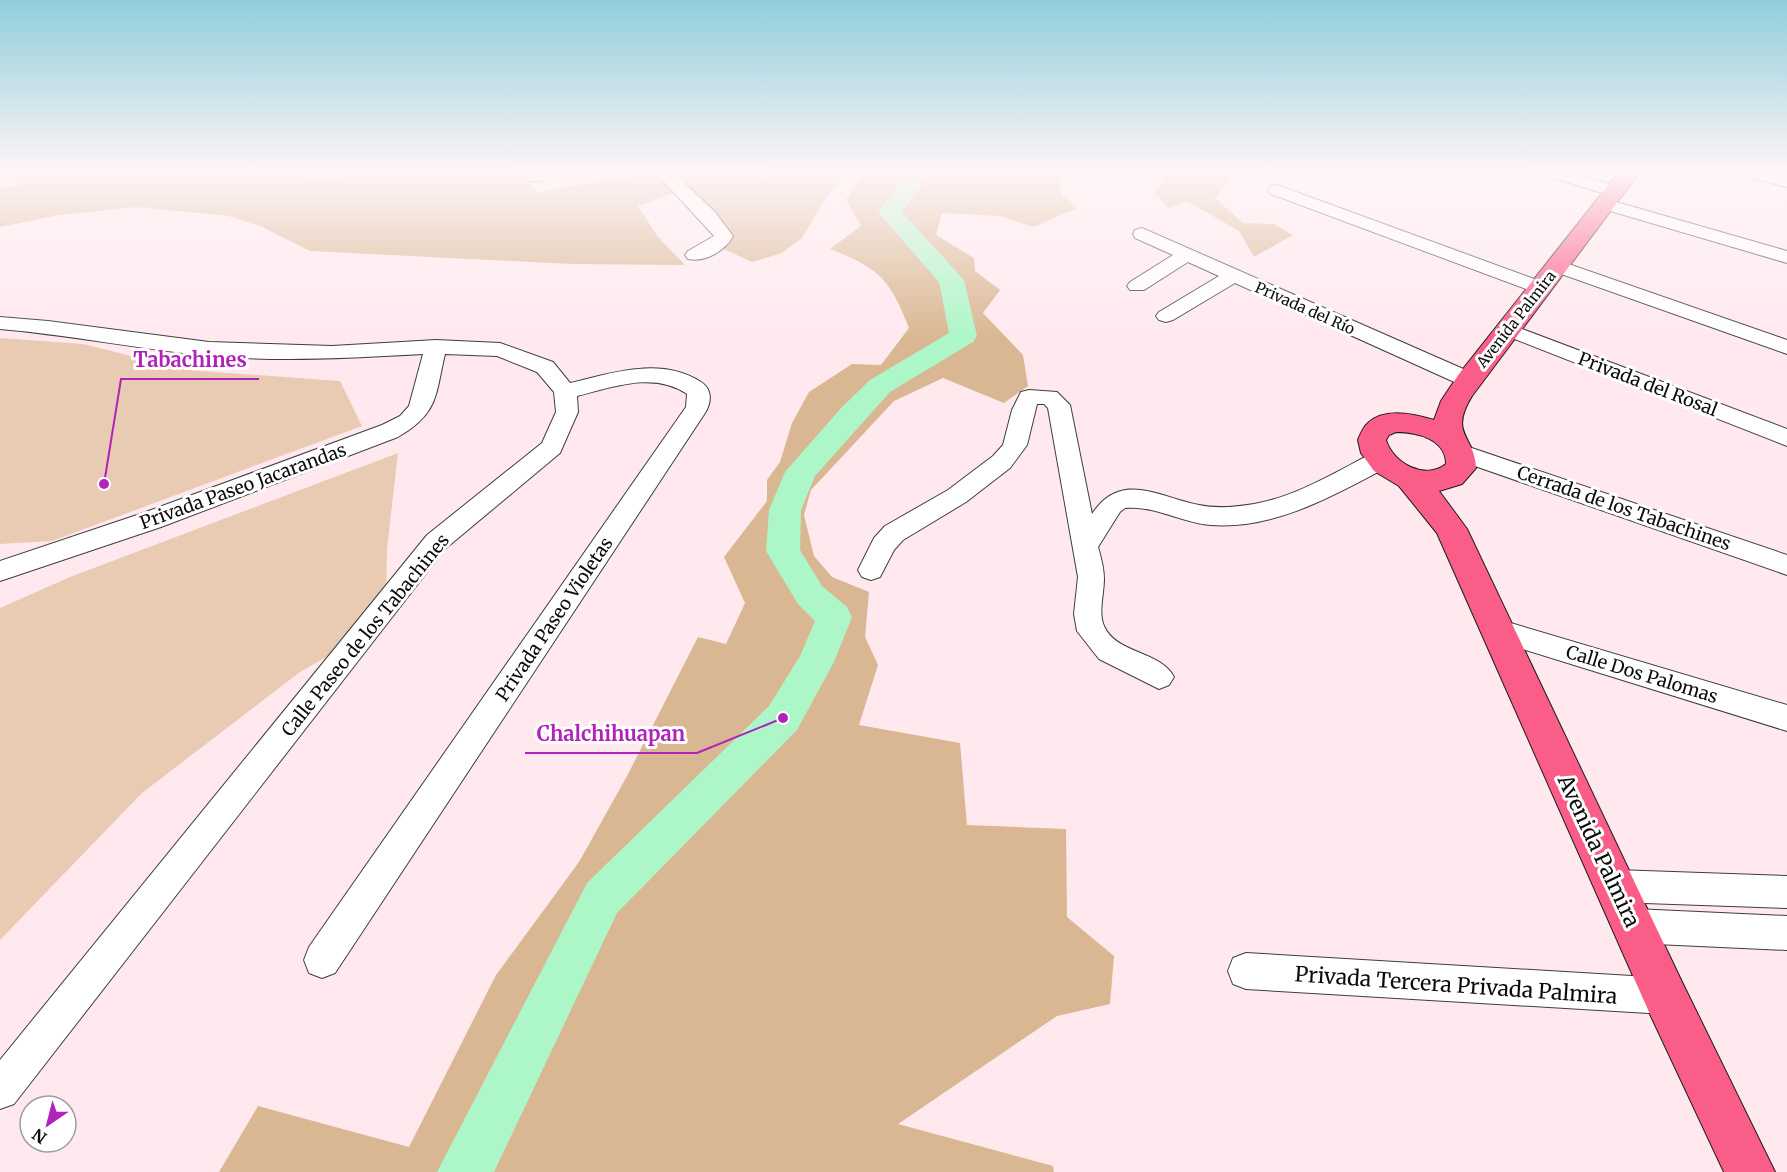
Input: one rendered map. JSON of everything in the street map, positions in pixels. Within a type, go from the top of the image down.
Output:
[{"type":"main road","name":"Avenida Palmira","points":[[1451,529],[1450,493],[1455,455],[1446,423],[1450,409],[1469,380],[1587,228]]},
{"type":"main road","points":[[1412,423],[1432,429],[1455,455],[1436,481],[1398,473],[1380,460],[1372,447],[1374,434],[1392,423],[1412,423],[1435,418],[1450,409]]},
{"type":"main road","name":"Avenida Palmira","points":[[1409,477],[1438,510],[1451,529],[1665,996],[1750,1172]]},
{"type":"street","points":[[695,255],[720,243],[724,236],[717,228]]},
{"type":"street","points":[[1379,228],[1541,288]]},
{"type":"street","points":[[1700,228],[1787,257]]},
{"type":"street","name":"Privada del Río","points":[[1142,234],[1469,380]]},
{"type":"street","points":[[1137,286],[1186,255]]},
{"type":"street","points":[[1557,266],[1787,347]]},
{"type":"street","points":[[1166,316],[1232,276]]},
{"type":"street","points":[[0,323],[48,327],[209,349],[332,353],[436,347],[500,350],[544,367],[565,391]]},
{"type":"street","name":"Privada del Rosal","points":[[1509,330],[1787,438]]},
{"type":"street","name":"Privada Paseo Jacarandas","points":[[0,571],[152,520],[390,431],[408,421],[420,409],[436,347]]},
{"type":"street","name":"Privada Paseo Violetas","points":[[322,960],[697,408],[699,391],[688,382],[668,376],[643,375],[565,391]]},
{"type":"street","name":"Calle Paseo de los Tabachines","points":[[0,1090],[436,542],[552,447],[567,412],[565,391]]},
{"type":"street","points":[[871,570],[883,545],[894,533],[990,472],[1014,448],[1023,406],[1029,397],[1040,395],[1049,397],[1059,405],[1086,546],[1090,577],[1088,614],[1091,631],[1109,651],[1159,677]]},
{"type":"street","name":"Cerrada de los Tabachines","points":[[1455,455],[1787,565]]},
{"type":"street","points":[[1086,546],[1113,503],[1120,498],[1145,500],[1211,516],[1238,515],[1284,505],[1380,460]]},
{"type":"street","name":"Calle Dos Palomas","points":[[1497,630],[1787,718]]},
{"type":"street","points":[[1616,886],[1787,892]]},
{"type":"street","points":[[1634,926],[1787,933]]},
{"type":"street","name":"Privada Tercera Privada Palmira","points":[[1246,972],[1665,996]]},
{"type":"shaded area","points":[[263,228],[652,228],[685,265],[572,264],[310,251]]},
{"type":"shaded area","points":[[722,228],[808,228],[802,238],[782,253],[752,262],[713,244],[726,231]]},
{"type":"shaded area","points":[[859,228],[938,228],[936,235],[974,258],[975,271],[1000,290],[983,313],[1023,355],[1028,386],[1004,403],[943,378],[894,401],[811,490],[804,515],[814,556],[832,577],[869,592],[865,637],[878,665],[859,725],[960,743],[967,825],[1066,829],[1067,917],[1114,956],[1110,1004],[1057,1016],[898,1124],[1053,1166],[1054,1172],[219,1172],[258,1106],[409,1147],[496,975],[579,862],[627,776],[698,637],[726,644],[745,603],[724,557],[767,501],[767,480],[780,462],[792,423],[809,392],[852,364],[881,365],[909,328],[896,298],[881,277],[860,262],[830,249]]},
{"type":"shaded area","points":[[1233,228],[1280,228],[1293,235],[1254,257],[1239,231]]},
{"type":"shaded area","points":[[0,338],[83,344],[188,370],[340,381],[362,426],[52,541],[0,544]]},
{"type":"shaded area","points":[[398,453],[387,549],[386,595],[351,643],[300,672],[142,793],[0,940],[0,608],[70,577]]},
{"type":"waterway","points":[[463,1172],[471,1163],[602,898],[783,718],[816,662],[834,617],[810,595],[783,551],[785,510],[801,472],[880,386],[963,336],[951,280],[904,228]]},
{"type":"place","name":"Tabachines","points":[[104,484]]},
{"type":"place","name":"Chalchihuapan","points":[[783,718]]}]
